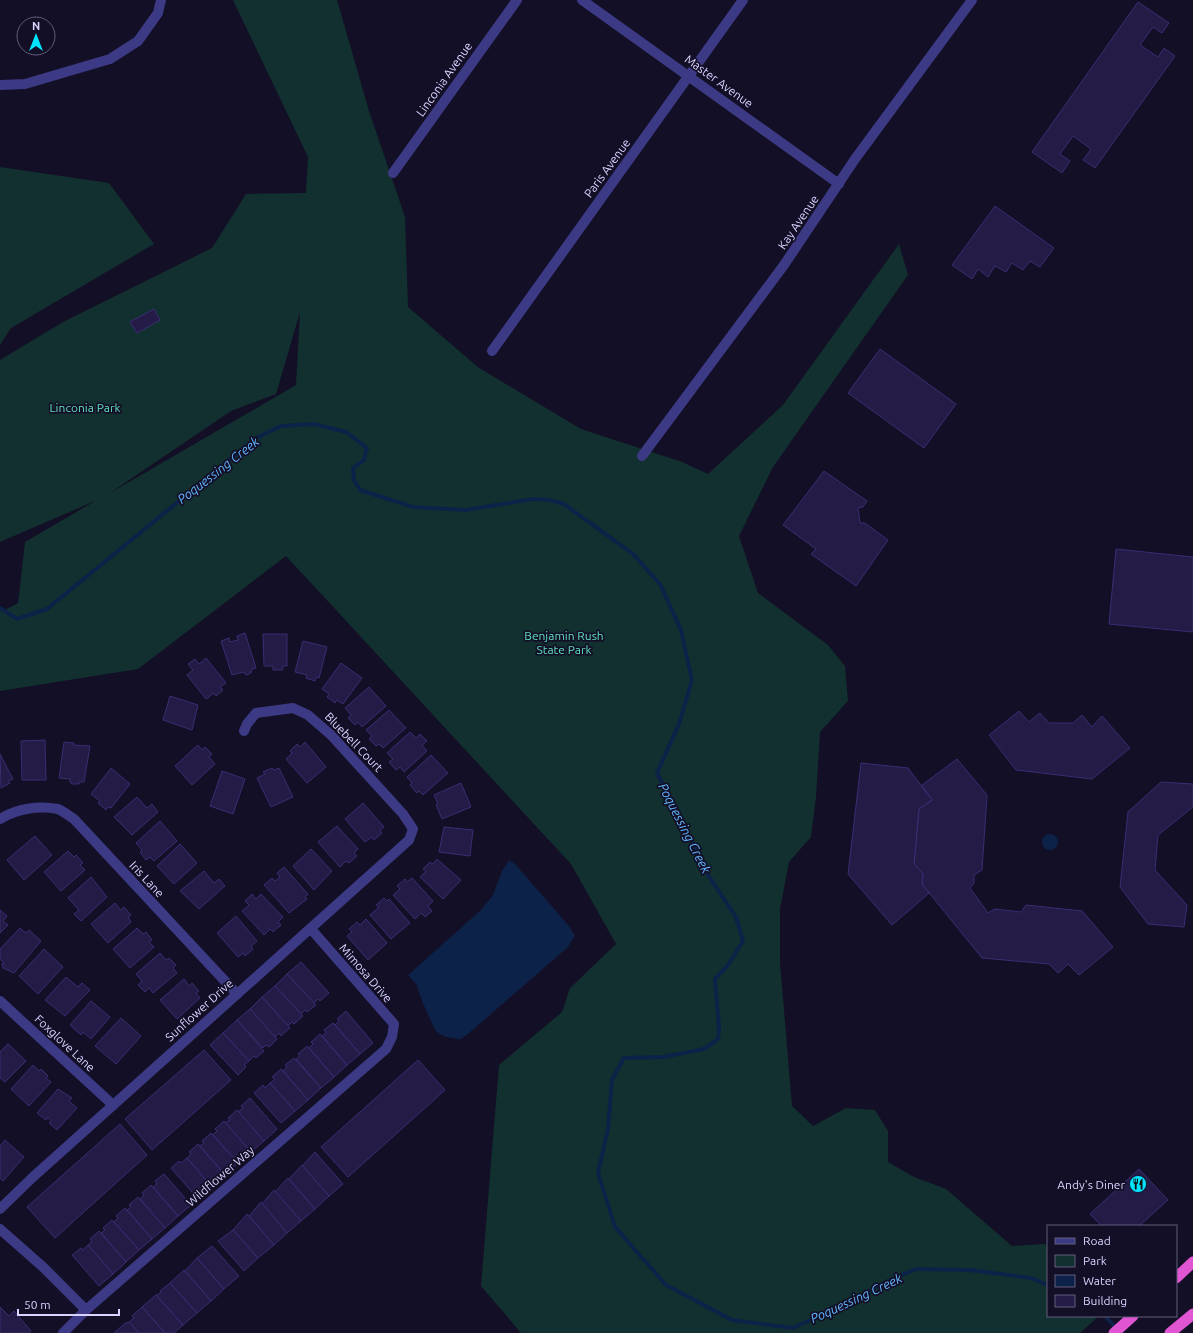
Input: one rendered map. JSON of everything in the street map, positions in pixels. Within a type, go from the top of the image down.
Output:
[{"type":"highway","points":[[1177,1277],[1193,1262]]},
{"type":"highway","points":[[1170,1333],[1193,1314]]},
{"type":"highway","points":[[1114,1333],[1132,1317]]},
{"type":"street","points":[[0,85],[25,84],[110,59],[138,41],[158,13],[161,0]]},
{"type":"street","name":"Linconia Avenue","points":[[393,173],[517,0]]},
{"type":"street","name":"Master Avenue","points":[[582,0],[839,184]]},
{"type":"street","name":"Paris Avenue","points":[[492,351],[743,0]]},
{"type":"street","name":"Kay Avenue","points":[[642,456],[784,265],[839,184],[854,159],[972,0]]},
{"type":"street","name":"Bluebell Court","points":[[244,731],[247,724],[256,714],[293,708],[308,715],[331,735],[403,814],[413,829]]},
{"type":"street","name":"Iris Lane","points":[[0,818],[9,813],[25,809],[58,809],[74,819],[237,994]]},
{"type":"street","name":"Sunflower Drive","points":[[0,1209],[113,1105],[409,840],[413,829]]},
{"type":"street","name":"Mimosa Drive","points":[[310,929],[394,1024],[392,1037]]},
{"type":"street","name":"Foxglove Lane","points":[[0,1001],[113,1105]]},
{"type":"street","name":"Wildflower Way","points":[[63,1333],[86,1310],[386,1049],[392,1037]]},
{"type":"street","points":[[0,1229],[43,1267],[86,1310]]},
{"type":"green space","points":[[233,0],[337,0],[369,111],[405,217],[408,307],[479,368],[581,429],[682,462],[708,474],[783,405],[899,244],[908,275],[773,467],[739,536],[758,593],[828,645],[845,666],[848,701],[820,732],[816,797],[811,837],[789,862],[780,909],[780,962],[792,1106],[813,1126],[846,1108],[875,1110],[888,1131],[888,1162],[914,1177],[946,1189],[1012,1246],[1047,1245],[1047,1317],[1098,1317],[1080,1333],[521,1333],[481,1286],[499,1065],[562,1012],[570,988],[616,944],[571,864],[286,556],[138,669],[0,691],[0,606],[5,610],[18,603],[25,542],[95,501],[0,542],[0,360],[63,322],[212,248],[246,194],[306,193],[308,157]],"holes":[[[300,312],[296,385],[110,493],[231,411],[276,394]]]},
{"type":"green space","points":[[0,167],[109,183],[154,244],[11,328],[0,345]]},
{"type":"water","points":[[1050,834],[1057,839],[1058,842],[1053,849],[1050,850],[1043,845],[1042,842],[1047,835]]},
{"type":"water","points":[[509,860],[515,864],[569,926],[575,936],[568,947],[468,1034],[461,1039],[440,1034],[435,1030],[429,1018],[417,985],[408,975],[481,910],[493,895],[502,871]]},
{"type":"building","points":[[1138,2],[1169,23],[1162,33],[1153,27],[1140,45],[1158,57],[1164,48],[1175,56],[1095,168],[1083,160],[1091,149],[1073,136],[1060,154],[1070,161],[1062,173],[1032,152]]},
{"type":"building","points":[[995,206],[1054,248],[1040,267],[1030,261],[1023,270],[1012,263],[1006,272],[995,266],[988,277],[978,269],[972,279],[952,265]]},
{"type":"building","points":[[154,309],[160,320],[137,333],[130,322]]},
{"type":"building","points":[[880,349],[956,404],[924,448],[848,393]]},
{"type":"building","points":[[824,471],[867,501],[863,507],[858,508],[860,523],[865,523],[888,540],[856,586],[811,554],[816,549],[783,525]]},
{"type":"building","points":[[1116,549],[1193,557],[1193,632],[1109,624]]},
{"type":"building","points":[[245,633],[256,668],[252,669],[251,673],[246,675],[243,672],[232,675],[221,641],[229,638],[230,642],[238,640],[237,636]]},
{"type":"building","points":[[263,634],[287,634],[287,666],[282,666],[283,670],[273,670],[273,666],[264,666]]},
{"type":"building","points":[[303,641],[327,647],[319,678],[316,677],[315,681],[306,678],[307,675],[295,672]]},
{"type":"building","points":[[206,658],[226,683],[220,687],[223,690],[216,696],[214,693],[206,699],[187,675],[193,670],[188,664],[195,659],[199,664]]},
{"type":"building","points":[[341,663],[362,678],[343,704],[337,700],[335,703],[327,697],[329,694],[322,689]]},
{"type":"building","points":[[369,687],[386,706],[362,727],[358,722],[355,725],[348,718],[351,715],[345,708]]},
{"type":"building","points":[[170,696],[198,705],[192,730],[163,720]]},
{"type":"building","points":[[389,710],[406,728],[383,748],[379,744],[376,746],[369,739],[372,736],[366,730]]},
{"type":"building","points":[[1019,711],[1029,722],[1040,713],[1049,723],[1073,723],[1082,715],[1092,727],[1102,716],[1130,748],[1092,779],[1016,770],[989,735]]},
{"type":"building","points":[[410,732],[416,738],[420,734],[427,741],[422,745],[427,751],[404,772],[400,767],[396,770],[389,762],[393,759],[387,753]]},
{"type":"building","points":[[45,740],[46,780],[22,780],[21,741]]},
{"type":"building","points":[[64,742],[74,743],[73,745],[90,746],[84,782],[72,784],[70,779],[59,778]]},
{"type":"building","points":[[305,742],[326,767],[307,783],[286,759],[292,753],[290,751],[297,744],[300,747]]},
{"type":"building","points":[[198,745],[202,750],[205,747],[212,754],[209,757],[215,764],[192,785],[175,766]]},
{"type":"building","points":[[0,754],[13,779],[8,781],[10,783],[1,788]]},
{"type":"building","points":[[431,755],[448,773],[423,795],[419,791],[417,793],[410,785],[412,783],[407,777]]},
{"type":"building","points":[[957,759],[987,795],[982,870],[974,875],[974,883],[970,888],[988,913],[995,909],[1021,912],[1026,905],[1082,911],[1113,947],[1079,975],[1068,964],[1058,973],[1049,964],[982,958],[922,884],[923,874],[914,864],[919,809],[932,800],[922,785]]},
{"type":"building","points":[[861,763],[908,768],[932,800],[919,809],[914,864],[923,874],[922,884],[929,893],[892,925],[848,874]]},
{"type":"building","points":[[111,768],[130,784],[111,808],[108,807],[106,810],[98,803],[100,801],[91,794]]},
{"type":"building","points":[[272,768],[274,770],[279,768],[293,797],[271,807],[257,778],[265,774],[263,772]]},
{"type":"building","points":[[222,771],[245,779],[233,814],[210,806]]},
{"type":"building","points":[[1161,782],[1193,784],[1193,807],[1158,835],[1155,870],[1187,905],[1184,927],[1148,924],[1120,887],[1128,812]]},
{"type":"building","points":[[461,783],[471,807],[442,819],[436,805],[438,804],[434,795]]},
{"type":"building","points":[[137,797],[147,808],[152,804],[158,812],[132,835],[114,817]]},
{"type":"building","points":[[363,803],[384,827],[380,830],[382,833],[374,840],[372,837],[365,842],[345,819]]},
{"type":"building","points":[[160,821],[177,841],[154,861],[150,857],[146,860],[140,852],[142,850],[136,843]]},
{"type":"building","points":[[337,826],[358,849],[354,853],[357,856],[349,863],[346,861],[340,867],[318,842]]},
{"type":"building","points":[[444,827],[473,830],[470,856],[439,852]]},
{"type":"building","points":[[35,836],[52,855],[24,880],[7,860]]},
{"type":"building","points":[[180,844],[197,863],[174,884],[157,866]]},
{"type":"building","points":[[311,849],[332,871],[314,890],[293,866]]},
{"type":"building","points":[[68,851],[74,857],[76,855],[83,863],[80,865],[85,870],[61,891],[44,872]]},
{"type":"building","points":[[437,859],[461,880],[443,899],[420,877],[426,871],[423,869],[430,862],[433,864]]},
{"type":"building","points":[[284,867],[308,894],[305,897],[307,899],[289,913],[264,885],[272,878],[275,881],[280,877],[277,873]]},
{"type":"building","points":[[204,871],[214,883],[219,879],[225,886],[199,909],[180,891]]},
{"type":"building","points":[[91,877],[107,897],[81,921],[74,914],[79,910],[68,898]]},
{"type":"building","points":[[412,878],[433,901],[428,906],[432,911],[425,917],[421,913],[415,919],[393,895],[400,889],[397,886],[405,879],[407,882]]},
{"type":"building","points":[[252,894],[256,899],[261,894],[283,917],[278,922],[281,925],[273,932],[270,929],[264,935],[242,911],[249,905],[245,901]]},
{"type":"building","points":[[384,898],[387,901],[389,899],[410,923],[391,939],[370,915],[379,907],[376,905]]},
{"type":"building","points":[[115,903],[121,910],[124,907],[131,915],[128,917],[131,922],[108,943],[91,924]]},
{"type":"building","points":[[0,910],[7,916],[3,921],[8,925],[0,933]]},
{"type":"building","points":[[236,916],[257,941],[251,946],[253,949],[245,956],[243,953],[238,957],[217,933]]},
{"type":"building","points":[[366,919],[387,943],[368,960],[347,936],[352,932],[349,929],[357,922],[360,925]]},
{"type":"building","points":[[20,928],[26,933],[29,930],[41,941],[14,973],[3,968],[2,964],[4,963],[0,959],[0,949]]},
{"type":"building","points":[[137,928],[143,934],[146,932],[152,940],[149,942],[154,947],[130,968],[113,949]]},
{"type":"building","points":[[44,949],[63,967],[38,994],[19,976]]},
{"type":"building","points":[[160,953],[166,960],[169,958],[176,965],[173,968],[177,973],[153,993],[149,988],[145,992],[138,985],[142,981],[136,974]]},
{"type":"building","points":[[301,962],[329,993],[320,1001],[318,999],[314,1003],[287,974]]},
{"type":"building","points":[[287,974],[316,1005],[307,1012],[305,1010],[301,1014],[275,986]]},
{"type":"building","points":[[66,977],[78,987],[82,983],[90,990],[65,1016],[45,1000]]},
{"type":"building","points":[[184,979],[189,986],[192,983],[199,991],[196,993],[200,998],[177,1019],[160,1000]]},
{"type":"building","points":[[275,986],[303,1016],[294,1024],[292,1022],[288,1026],[262,997]]},
{"type":"building","points":[[262,997],[290,1028],[281,1036],[279,1033],[275,1037],[250,1009]]},
{"type":"building","points":[[91,1001],[110,1017],[91,1039],[83,1032],[81,1035],[70,1025]]},
{"type":"building","points":[[250,1009],[277,1039],[269,1047],[266,1045],[263,1048],[237,1020]]},
{"type":"building","points":[[346,1011],[373,1043],[360,1054],[335,1025],[339,1021],[337,1019]]},
{"type":"building","points":[[121,1018],[141,1036],[116,1064],[95,1046]]},
{"type":"building","points":[[237,1020],[264,1051],[256,1058],[254,1056],[249,1061],[223,1033]]},
{"type":"building","points":[[333,1023],[360,1054],[347,1065],[322,1036],[326,1033],[324,1030]]},
{"type":"building","points":[[223,1033],[249,1061],[244,1065],[246,1067],[238,1075],[210,1045]]},
{"type":"building","points":[[320,1034],[347,1065],[334,1077],[309,1048],[313,1044],[311,1042]]},
{"type":"building","points":[[8,1044],[26,1061],[5,1082],[0,1078],[0,1052]]},
{"type":"building","points":[[307,1046],[334,1077],[321,1088],[296,1059],[300,1056],[298,1054]]},
{"type":"building","points":[[204,1050],[231,1080],[152,1150],[125,1119]]},
{"type":"building","points":[[294,1058],[321,1088],[308,1100],[283,1071],[287,1067],[285,1065]]},
{"type":"building","points":[[418,1060],[445,1090],[348,1177],[321,1147]]},
{"type":"building","points":[[33,1065],[39,1071],[41,1069],[48,1076],[46,1078],[51,1082],[29,1106],[11,1089]]},
{"type":"building","points":[[281,1069],[308,1100],[295,1111],[270,1083],[275,1079],[272,1077]]},
{"type":"building","points":[[270,1083],[295,1111],[281,1123],[254,1093],[263,1085],[265,1088]]},
{"type":"building","points":[[58,1089],[72,1098],[69,1101],[77,1108],[57,1130],[49,1123],[51,1121],[48,1117],[46,1120],[37,1113]]},
{"type":"building","points":[[250,1098],[277,1129],[264,1141],[238,1112],[243,1108],[241,1106]]},
{"type":"building","points":[[237,1110],[264,1141],[251,1152],[225,1123],[230,1120],[228,1118]]},
{"type":"building","points":[[224,1121],[251,1152],[238,1163],[213,1135],[217,1131],[215,1129]]},
{"type":"building","points":[[120,1124],[147,1155],[55,1238],[27,1207]]},
{"type":"building","points":[[211,1133],[238,1163],[225,1175],[200,1146],[204,1143],[202,1141]]},
{"type":"building","points":[[5,1140],[24,1157],[3,1181],[0,1178],[0,1146]]},
{"type":"building","points":[[198,1144],[225,1175],[212,1187],[187,1158],[191,1154],[189,1152]]},
{"type":"building","points":[[315,1152],[343,1184],[329,1196],[302,1166]]},
{"type":"building","points":[[187,1158],[212,1187],[198,1199],[171,1168],[179,1161],[181,1163]]},
{"type":"building","points":[[302,1165],[329,1196],[315,1209],[289,1179]]},
{"type":"building","name":"Andy's Diner","points":[[1139,1169],[1168,1200],[1140,1225],[1101,1225],[1090,1214]]},
{"type":"building","points":[[164,1174],[191,1205],[178,1216],[153,1187],[157,1184],[155,1181]]},
{"type":"building","points":[[288,1178],[315,1209],[301,1221],[275,1192]]},
{"type":"building","points":[[151,1185],[178,1216],[165,1228],[140,1199],[144,1195],[142,1193]]},
{"type":"building","points":[[274,1190],[301,1221],[287,1233],[262,1204]]},
{"type":"building","points":[[138,1197],[165,1228],[152,1239],[127,1210],[131,1207],[129,1205]]},
{"type":"building","points":[[261,1202],[287,1233],[274,1245],[249,1216]]},
{"type":"building","points":[[125,1208],[152,1239],[139,1250],[114,1222],[118,1218],[116,1216]]},
{"type":"building","points":[[247,1214],[274,1245],[258,1258],[233,1230]]},
{"type":"building","points":[[112,1220],[139,1250],[126,1262],[101,1233],[105,1230],[103,1228]]},
{"type":"building","points":[[233,1230],[258,1258],[244,1271],[218,1241]]},
{"type":"building","points":[[99,1231],[126,1262],[113,1274],[88,1245],[92,1242],[90,1239]]},
{"type":"building","points":[[88,1245],[113,1274],[99,1286],[72,1255],[81,1248],[83,1250]]},
{"type":"building","points":[[212,1246],[239,1276],[224,1289],[197,1258]]},
{"type":"building","points":[[197,1258],[224,1289],[211,1301],[185,1271]]},
{"type":"building","points":[[184,1270],[211,1301],[197,1313],[170,1283]]},
{"type":"building","points":[[170,1283],[197,1313],[183,1325],[156,1295],[161,1293],[160,1291]]},
{"type":"building","points":[[156,1295],[183,1325],[174,1333],[165,1333],[142,1307]]},
{"type":"building","points":[[0,1307],[9,1316],[14,1311],[31,1331],[29,1333],[0,1333]]},
{"type":"building","points":[[142,1307],[165,1333],[139,1333],[129,1322],[134,1318],[132,1316]]},
{"type":"building","points":[[129,1322],[139,1333],[114,1333],[124,1324]]},
{"type":"waterway","name":"Poquessing Creek","points":[[0,608],[17,619],[47,609],[256,438],[281,426],[314,424],[346,432],[367,448],[364,460],[353,468],[354,480],[360,490],[413,507],[466,510],[533,499],[550,500],[564,504],[633,554],[660,584],[681,630],[692,680],[679,724],[657,773],[689,835],[702,866],[736,917],[743,941],[728,965],[715,979],[719,1028],[718,1039],[704,1049],[663,1057],[624,1058],[612,1080],[608,1129],[598,1173],[615,1227],[666,1285],[732,1320],[793,1328],[851,1301],[888,1281],[916,1269],[970,1270],[1031,1278],[1047,1285]]},
{"type":"waterway","name":"Poquessing Creek","points":[[1106,1317],[1117,1329]]},
{"type":"place","name":"Andy's Diner","points":[[1138,1184]]},
{"type":"park label","name":"Linconia Park","points":[[85,407]]},
{"type":"park label","name":"Benjamin Rush State Park","points":[[564,642]]}]
